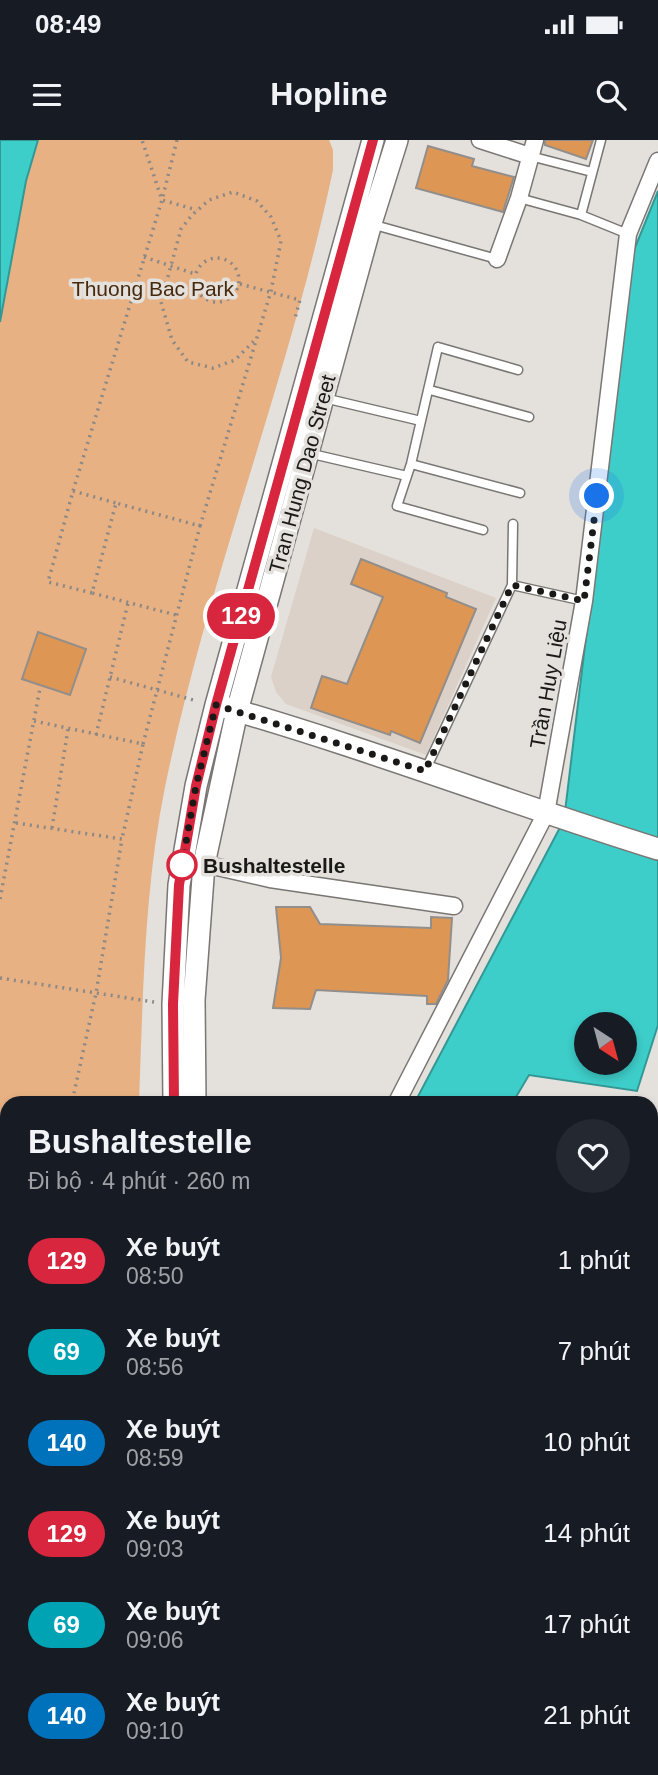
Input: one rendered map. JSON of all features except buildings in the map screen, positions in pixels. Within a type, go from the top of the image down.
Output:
[{"type":"main road","points":[[355,140],[358,190]]},
{"type":"main road","name":"Tran Hung Dao Street","points":[[174,1096],[173,1004],[179,885],[207,703],[373,140]]},
{"type":"main road","name":"Tran Hung Dao Street","points":[[195,1096],[194,1000],[204,864],[237,711],[371,223],[397,140]]},
{"type":"main road","points":[[207,703],[425,771],[555,817],[658,849]]},
{"type":"street","points":[[480,140],[530,156]]},
{"type":"street","points":[[497,259],[536,140]]},
{"type":"street","name":"Trần Huy Liệu","points":[[400,1096],[555,817],[628,234],[658,161]]},
{"type":"street","points":[[204,864],[270,879],[454,906]]},
{"type":"lane","points":[[581,215],[601,140]]},
{"type":"lane","points":[[530,156],[592,172]]},
{"type":"lane","points":[[519,198],[581,215],[628,234]]},
{"type":"lane","points":[[371,223],[497,259]]},
{"type":"lane","points":[[483,530],[397,506],[411,464],[438,348],[518,370]]},
{"type":"lane","points":[[430,390],[529,417]]},
{"type":"lane","points":[[324,398],[421,421]]},
{"type":"lane","points":[[308,453],[407,476]]},
{"type":"lane","points":[[411,464],[520,493]]},
{"type":"lane","points":[[425,771],[512,585],[513,524]]},
{"type":"lane","points":[[512,585],[584,601]]},
{"type":"path","points":[[142,140],[162,200]]},
{"type":"path","points":[[176,615],[48,582],[162,200],[177,140]]},
{"type":"path","points":[[73,1096],[96,993],[122,839],[143,744],[200,526],[271,291],[281,241],[271,217],[257,201],[233,192],[209,200],[181,229],[161,302],[172,340],[188,362],[213,368],[235,360],[255,340]]},
{"type":"path","points":[[162,200],[197,210]]},
{"type":"path","points":[[143,257],[195,274]]},
{"type":"path","points":[[219,257],[232,262],[237,268],[240,284],[231,298],[216,302],[208,300],[197,289],[195,274],[204,261],[219,257]]},
{"type":"path","points":[[240,284],[300,300],[295,318]]},
{"type":"path","points":[[73,491],[200,526]]},
{"type":"path","points":[[92,593],[116,503]]},
{"type":"path","points":[[96,734],[128,603]]},
{"type":"path","points":[[110,677],[207,703]]},
{"type":"path","points":[[0,899],[40,688]]},
{"type":"path","points":[[34,721],[143,744]]},
{"type":"path","points":[[52,828],[68,729]]},
{"type":"path","points":[[16,823],[122,839]]},
{"type":"path","points":[[0,978],[155,1002]]},
{"type":"shaded area","points":[[314,528],[496,598],[426,755],[286,704],[276,692],[271,677]]},
{"type":"green space","name":"Thuong Bac Park","points":[[38,140],[329,140],[333,150],[333,170],[315,248],[203,632],[165,787],[149,904],[139,1096],[0,1096],[0,322],[26,181]]},
{"type":"water","points":[[0,140],[38,140],[26,181],[0,322]]},
{"type":"water","points":[[658,191],[658,1025],[637,1091],[529,1075],[517,1096],[418,1096],[564,820],[632,255]]},
{"type":"bus line","name":"129","points":[[174,1096],[173,1004],[179,885],[196,786],[216,705],[373,140]]},
{"type":"place","name":"Bushaltestelle","points":[[182,865]]},
{"type":"route","points":[[182,865],[196,786],[216,705],[425,771],[512,585],[584,601],[597,496]]}]
